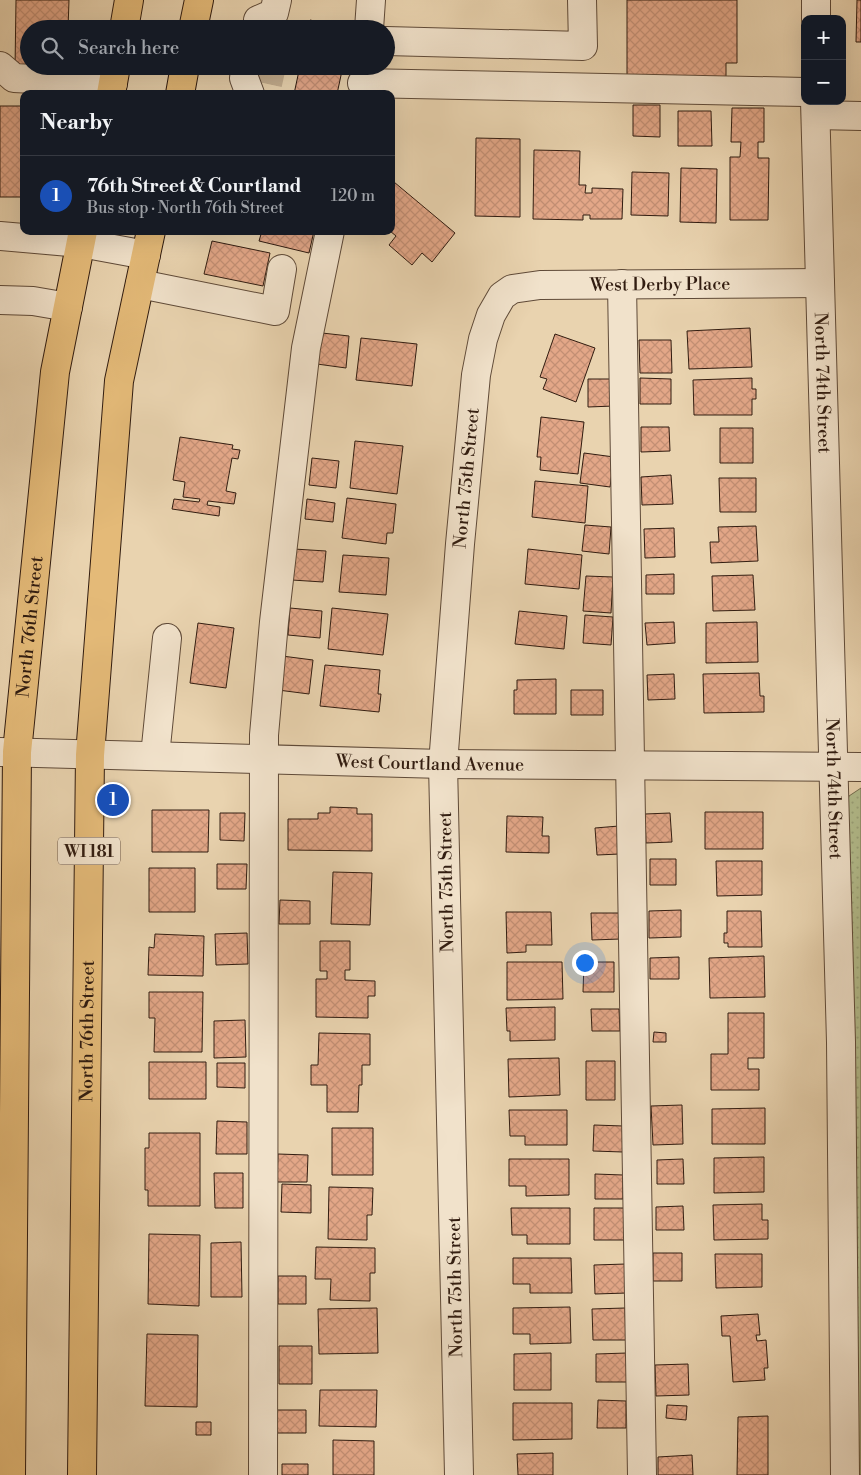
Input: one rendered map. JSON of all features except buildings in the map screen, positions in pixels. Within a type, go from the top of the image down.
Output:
[{"type":"main road","points":[[195,20],[199,0]]},
{"type":"main road","points":[[181,90],[183,75]]},
{"type":"main road","name":"North 76th Street","points":[[11,1475],[8,752],[55,372],[82,237]]},
{"type":"main road","name":"North 76th Street","points":[[82,1475],[90,755],[119,381],[148,243]]},
{"type":"street","points":[[370,20],[371,0]]},
{"type":"street","points":[[395,41],[583,46],[582,0]]},
{"type":"street","points":[[816,0],[816,15]]},
{"type":"street","points":[[0,66],[14,78],[113,83]]},
{"type":"street","points":[[362,81],[801,102]]},
{"type":"street","points":[[25,90],[113,83]]},
{"type":"street","points":[[0,92],[20,90]]},
{"type":"street","name":"North 74th Street","points":[[812,105],[820,283],[841,1042],[845,1475]]},
{"type":"street","points":[[820,105],[861,116]]},
{"type":"street","points":[[263,1475],[263,759],[266,695],[306,348],[329,235]]},
{"type":"street","points":[[0,236],[82,237],[148,243]]},
{"type":"street","points":[[140,284],[275,311],[282,269]]},
{"type":"street","name":"West Derby Place","points":[[502,296],[512,289],[540,285],[820,283]]},
{"type":"street","points":[[622,284],[632,765],[642,1475]]},
{"type":"street","name":"North 75th Street","points":[[459,1475],[443,764],[460,544],[476,375],[483,339],[491,315],[502,296]]},
{"type":"street","points":[[0,300],[33,301],[68,307]]},
{"type":"street","points":[[155,756],[167,638]]},
{"type":"street","name":"West Courtland Avenue","points":[[8,752],[443,764],[861,768]]},
{"type":"green space","points":[[861,788],[861,1475],[856,1475],[846,807],[849,796]]},
{"type":"tunnel","points":[[268,84],[270,75]]},
{"type":"place","name":"76th Street & Courtland","points":[[113,800]]}]
